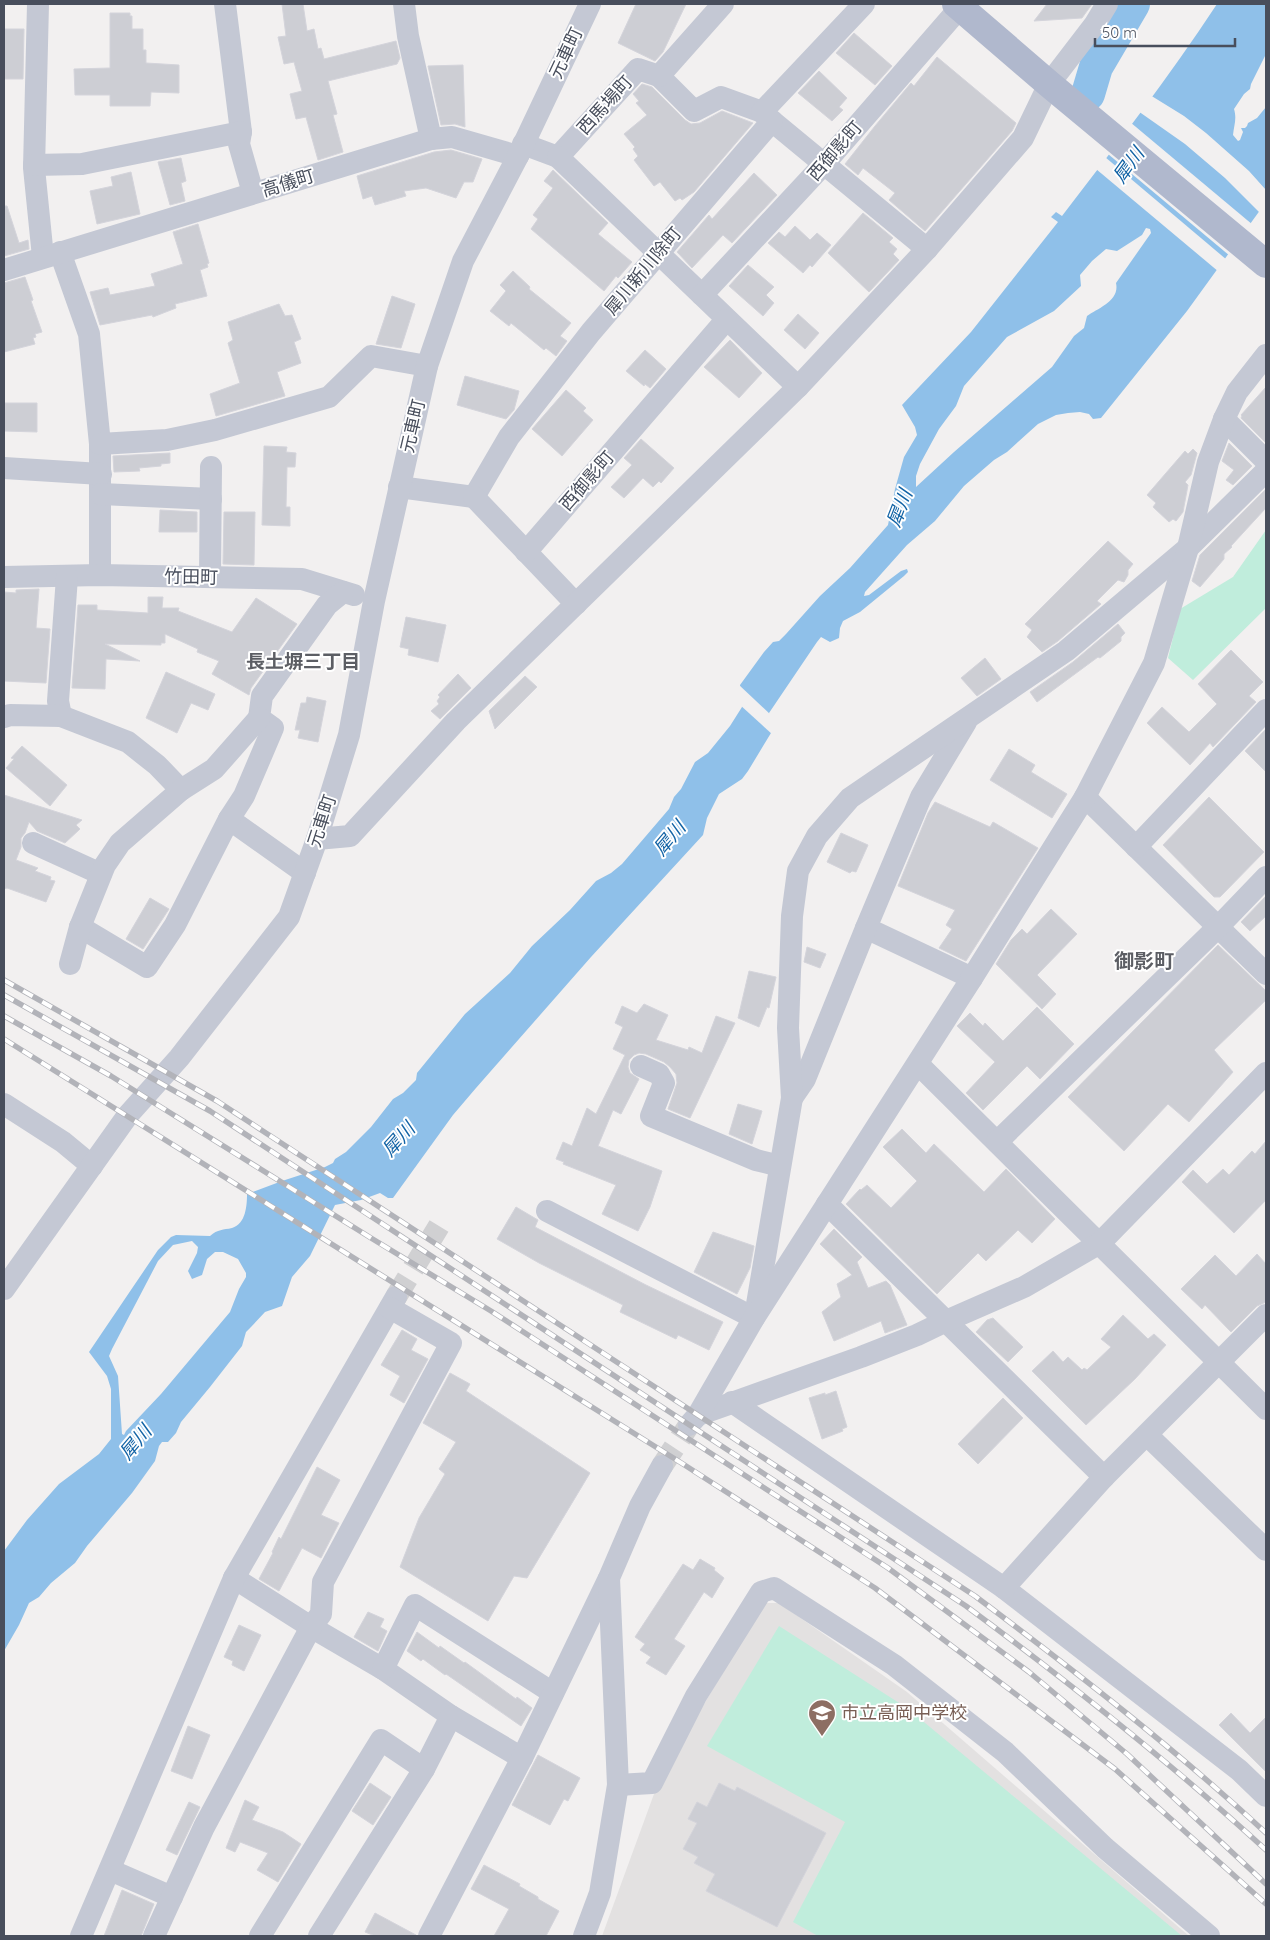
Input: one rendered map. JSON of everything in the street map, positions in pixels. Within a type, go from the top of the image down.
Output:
[{"type":"main road","points":[[960,5],[1056,89],[1266,264]]},
{"type":"street","points":[[38,4],[34,165],[51,255],[89,334],[100,444],[100,575]]},
{"type":"street","points":[[226,4],[241,132],[239,144],[253,193]]},
{"type":"street","points":[[404,4],[408,36],[431,138]]},
{"type":"street","name":"元車町","points":[[4,1289],[128,1115],[179,1058],[289,917],[317,839],[349,734],[374,601],[427,366],[462,261],[521,150],[590,4]]},
{"type":"street","name":"西馬場町","points":[[558,157],[638,69],[658,76],[723,4]]},
{"type":"street","name":"犀川新川除町","points":[[474,497],[509,437],[591,332],[658,253],[767,117],[864,4]]},
{"type":"street","points":[[317,839],[350,836],[456,721],[798,387],[927,249],[1024,138],[1107,4]]},
{"type":"street","name":"西御影町","points":[[702,295],[824,164],[960,5]]},
{"type":"street","points":[[658,76],[694,111],[721,97],[767,117],[927,249]]},
{"type":"street","points":[[34,165],[82,164],[241,132]]},
{"type":"street","name":"高儀町","points":[[4,270],[431,138],[452,137],[521,150]]},
{"type":"street","points":[[521,150],[558,157],[798,387]]},
{"type":"street","name":"西御影町","points":[[526,552],[726,320]]},
{"type":"street","points":[[1266,354],[1237,392],[1224,419],[1208,462],[1188,548],[1154,663],[1086,797],[918,1064],[754,1318],[693,1420],[732,1402],[861,1357],[917,1335],[1024,1287],[1100,1243],[1266,1073]]},
{"type":"street","points":[[100,444],[167,440],[215,430],[328,397],[371,356],[427,366]]},
{"type":"street","points":[[1224,419],[1266,461]]},
{"type":"street","points":[[210,577],[211,467]]},
{"type":"street","points":[[4,468],[211,499]]},
{"type":"street","points":[[754,1318],[792,1098],[788,1028],[792,916],[798,871],[816,836],[850,798],[1066,651],[1188,548],[1266,471]]},
{"type":"street","points":[[399,487],[474,497],[576,604]]},
{"type":"street","name":"竹田町","points":[[4,577],[100,575],[302,579],[374,601]]},
{"type":"street","points":[[60,716],[58,701],[67,577]]},
{"type":"street","points":[[70,964],[80,927],[105,864],[120,843],[181,790],[214,769],[259,718],[262,696],[327,605],[344,592]]},
{"type":"street","points":[[1136,847],[1266,710]]},
{"type":"street","points":[[4,717],[10,715],[60,716],[128,742],[157,766],[181,790]]},
{"type":"street","points":[[792,1098],[805,1079],[921,797],[970,716]]},
{"type":"street","points":[[80,927],[147,967],[175,925],[229,819],[244,796],[273,728],[259,718]]},
{"type":"street","points":[[1086,797],[1266,974]]},
{"type":"street","points":[[229,819],[305,873]]},
{"type":"street","points":[[33,843],[101,874]]},
{"type":"street","points":[[997,1142],[1218,927],[1266,877]]},
{"type":"street","points":[[866,928],[972,978]]},
{"type":"street","points":[[918,1064],[1266,1409]]},
{"type":"street","points":[[641,1066],[660,1074],[664,1083],[651,1116],[756,1160],[780,1166]]},
{"type":"street","points":[[4,1104],[63,1142],[92,1166]]},
{"type":"street","points":[[828,1204],[1104,1477]]},
{"type":"street","points":[[547,1211],[754,1318]]},
{"type":"street","points":[[81,1936],[234,1578],[393,1302],[451,1343],[323,1582],[321,1614],[311,1627],[204,1826],[154,1936]]},
{"type":"street","points":[[1004,1588],[1104,1477],[1266,1315]]},
{"type":"street","points":[[732,1402],[1004,1588],[1264,1789]]},
{"type":"street","points":[[1147,1435],[1266,1550]]},
{"type":"street","points":[[429,1936],[522,1758],[609,1578],[640,1506],[662,1466]]},
{"type":"street","points":[[234,1578],[311,1627],[383,1669],[451,1716],[522,1758]]},
{"type":"street","points":[[584,1936],[600,1893],[618,1785],[609,1578]]},
{"type":"street","points":[[618,1785],[652,1783],[701,1688],[761,1592],[774,1588],[894,1665],[1005,1752],[1105,1848],[1209,1936]]},
{"type":"street","points":[[383,1669],[415,1605],[553,1693]]},
{"type":"street","points":[[319,1936],[424,1769],[451,1716]]},
{"type":"street","points":[[260,1936],[382,1740],[424,1769]]},
{"type":"street","points":[[110,1870],[172,1897]]},
{"type":"shaded area","name":"市立高岡中学校","points":[[763,1603],[779,1603],[907,1692],[1189,1936],[602,1936],[658,1783]]},
{"type":"green space","points":[[1266,530],[1266,608],[1193,680],[1168,658],[1180,609],[1233,577]]},
{"type":"green space","name":"市立高岡中学校","points":[[779,1626],[907,1708],[1182,1936],[818,1936],[793,1922],[845,1822],[707,1746]]},
{"type":"water","points":[[1217,4],[1266,4],[1266,54],[1250,89],[1244,94],[1234,109],[1233,135],[1238,141],[1240,140],[1243,132],[1241,128],[1245,128],[1248,123],[1257,118],[1266,107],[1266,202],[1187,311],[1101,418],[1093,419],[1089,414],[1080,412],[1068,413],[1056,415],[1038,424],[1007,452],[994,460],[964,486],[935,521],[907,545],[865,592],[864,596],[869,595],[901,571],[907,569],[908,572],[904,576],[860,612],[843,621],[839,638],[830,642],[821,637],[769,713],[771,733],[748,771],[742,779],[719,794],[707,818],[703,835],[591,957],[476,1088],[453,1115],[393,1198],[388,1198],[380,1193],[361,1200],[335,1205],[310,1256],[292,1277],[282,1306],[265,1312],[246,1332],[242,1346],[181,1422],[176,1433],[168,1442],[162,1442],[159,1446],[155,1461],[132,1493],[75,1563],[51,1583],[39,1597],[29,1603],[4,1651],[4,1551],[27,1520],[59,1484],[99,1454],[111,1439],[111,1389],[107,1376],[89,1352],[158,1250],[171,1237],[176,1235],[210,1236],[218,1231],[237,1226],[245,1214],[247,1194],[325,1167],[346,1152],[371,1127],[393,1099],[403,1093],[416,1080],[417,1073],[465,1014],[510,973],[532,946],[570,910],[596,881],[611,873],[622,864],[669,809],[695,762],[708,753],[730,726],[742,707],[740,685],[764,652],[773,642],[779,641],[786,634],[820,596],[850,568],[888,525],[904,457],[917,435],[915,427],[902,405],[971,332],[1058,222],[1051,217],[1056,212],[1062,216],[1180,58]],"holes":[[[1146,228],[1150,229],[1151,233],[1116,283],[1115,295],[1107,303],[1087,316],[1084,328],[1074,336],[1052,367],[916,487],[916,476],[920,464],[939,429],[956,406],[964,386],[1007,337],[1054,311],[1081,286],[1080,275],[1092,261],[1106,249],[1117,251],[1142,235]],[[192,1241],[198,1247],[188,1271],[192,1279],[202,1275],[207,1259],[215,1252],[223,1252],[238,1259],[246,1273],[246,1277],[230,1312],[124,1435],[122,1434],[118,1376],[109,1356],[158,1261],[173,1245]]]},
{"type":"pier","points":[[1150,95],[1184,116],[1249,171],[1266,190],[1266,206],[1261,214],[1225,178],[1185,144],[1138,111]]},
{"type":"pier","points":[[1130,122],[1253,225],[1230,256],[1108,154]]},
{"type":"pier","points":[[1105,157],[1227,260],[1219,272],[1096,169]]},
{"type":"pier","points":[[738,684],[772,716],[773,735],[739,704]]},
{"type":"building","points":[[282,4],[303,4],[307,31],[314,29],[318,49],[321,48],[324,59],[396,41],[400,58],[397,64],[328,81],[337,114],[333,115],[343,152],[318,160],[306,117],[296,119],[290,94],[302,91],[294,62],[284,64],[278,37],[286,36]]},
{"type":"building","points":[[636,4],[686,4],[663,52],[655,61],[618,43]]},
{"type":"building","points":[[1047,4],[1092,4],[1082,18],[1034,21]]},
{"type":"building","points":[[110,13],[130,13],[130,16],[132,16],[132,29],[143,29],[143,50],[146,50],[146,63],[179,65],[179,93],[151,92],[150,106],[110,106],[110,95],[75,95],[74,69],[110,68]]},
{"type":"building","points":[[4,29],[24,29],[23,79],[4,79]]},
{"type":"building","points":[[854,33],[892,66],[875,85],[836,53]]},
{"type":"building","points":[[937,57],[1016,123],[1012,131],[925,231],[889,200],[895,193],[863,168],[858,175],[845,164],[911,83],[914,86]]},
{"type":"building","points":[[463,65],[465,127],[455,124],[441,125],[428,66]]},
{"type":"building","points":[[819,71],[847,98],[839,107],[843,110],[832,121],[798,93]]},
{"type":"building","points":[[642,84],[652,87],[691,124],[700,123],[722,111],[753,123],[694,192],[682,200],[680,198],[675,201],[660,182],[654,186],[634,160],[638,156],[633,149],[635,147],[624,134],[647,115],[636,103],[639,101],[633,94]]},
{"type":"building","points":[[451,150],[482,159],[473,182],[464,182],[456,198],[426,188],[404,191],[406,196],[375,205],[372,196],[363,199],[357,176],[434,152]]},
{"type":"building","points":[[181,158],[186,181],[181,183],[185,201],[170,205],[158,162]]},
{"type":"building","points":[[553,170],[608,223],[598,234],[632,262],[618,278],[616,276],[604,291],[531,229],[538,219],[533,215],[553,188],[544,181]]},
{"type":"building","points":[[131,172],[140,214],[97,224],[90,191],[113,186],[111,177]]},
{"type":"building","points":[[754,173],[777,195],[732,243],[723,235],[692,268],[677,252],[709,215],[712,219]]},
{"type":"building","points":[[4,206],[7,206],[19,243],[28,240],[29,249],[4,256]]},
{"type":"building","points":[[863,213],[893,238],[889,242],[897,249],[893,254],[899,260],[869,292],[828,253]]},
{"type":"building","points":[[198,224],[209,263],[207,264],[208,267],[200,270],[207,296],[175,304],[176,308],[153,317],[152,315],[100,325],[90,292],[108,288],[110,295],[155,286],[151,274],[183,264],[173,232]]},
{"type":"building","points":[[795,226],[810,240],[817,233],[831,245],[812,267],[810,265],[803,273],[768,243],[779,232],[785,237]]},
{"type":"building","points":[[748,265],[774,287],[766,295],[774,303],[763,316],[729,286]]},
{"type":"building","points":[[513,271],[530,287],[529,289],[571,323],[560,336],[567,341],[556,356],[546,348],[544,350],[511,323],[509,326],[490,311],[506,291],[500,285]]},
{"type":"building","points":[[25,277],[42,332],[35,334],[36,337],[33,338],[35,344],[4,352],[4,283]]},
{"type":"building","points":[[392,296],[415,304],[401,348],[376,344]]},
{"type":"building","points":[[279,304],[285,316],[292,315],[301,339],[294,342],[301,363],[277,372],[285,396],[216,416],[210,394],[240,383],[228,343],[233,340],[228,322]]},
{"type":"building","points":[[798,314],[819,333],[805,349],[784,330]]},
{"type":"building","points":[[730,340],[762,373],[739,398],[704,367]]},
{"type":"building","points":[[645,350],[666,369],[650,388],[645,384],[644,386],[626,371]]},
{"type":"building","points":[[465,376],[519,391],[514,410],[506,419],[457,405]]},
{"type":"building","points":[[1266,387],[1266,443],[1241,418],[1241,415]]},
{"type":"building","points":[[566,390],[586,408],[583,411],[593,420],[562,456],[532,429]]},
{"type":"building","points":[[5,403],[37,403],[37,432],[4,431]]},
{"type":"building","points":[[641,439],[674,468],[661,483],[659,481],[653,487],[643,478],[624,498],[611,487],[632,465],[624,458]]},
{"type":"building","points":[[1229,443],[1252,466],[1233,485],[1226,480],[1234,470],[1222,461]]},
{"type":"building","points":[[264,446],[287,447],[286,452],[296,453],[295,467],[287,467],[286,507],[290,507],[290,526],[262,525]]},
{"type":"building","points":[[1193,449],[1197,453],[1191,475],[1185,482],[1188,485],[1183,512],[1176,521],[1173,519],[1169,522],[1153,507],[1156,503],[1147,495],[1185,451],[1188,454]]},
{"type":"building","points":[[170,453],[170,463],[161,464],[161,466],[139,468],[140,471],[114,472],[113,456]]},
{"type":"building","points":[[1266,489],[1266,510],[1224,554],[1224,559],[1200,587],[1192,581],[1200,555]]},
{"type":"building","points":[[160,510],[197,512],[197,532],[159,532]]},
{"type":"building","points":[[224,512],[255,512],[254,565],[223,564]]},
{"type":"building","points":[[1108,541],[1133,564],[1128,570],[1128,575],[1124,582],[1118,580],[1097,601],[1101,604],[1058,641],[1042,652],[1027,637],[1032,630],[1025,624]]},
{"type":"building","points":[[39,589],[36,628],[50,629],[46,683],[4,681],[4,592],[16,593],[16,590]]},
{"type":"building","points":[[148,597],[163,597],[162,608],[179,608],[178,611],[232,632],[256,598],[297,624],[251,688],[249,695],[212,674],[219,661],[197,652],[198,649],[165,634],[165,643],[161,643],[161,645],[105,644],[140,661],[106,659],[105,689],[72,688],[78,605],[97,605],[97,610],[148,613]]},
{"type":"building","points":[[406,617],[446,625],[438,662],[408,655],[409,649],[400,647]]},
{"type":"building","points":[[1118,624],[1125,633],[1121,637],[1121,641],[1037,702],[1030,692],[1073,662]]},
{"type":"building","points":[[1231,650],[1263,682],[1249,696],[1256,702],[1213,747],[1210,743],[1190,765],[1147,723],[1162,707],[1189,732],[1217,704],[1198,684]]},
{"type":"building","points":[[985,658],[1001,679],[977,696],[961,678]]},
{"type":"building","points":[[166,672],[215,694],[208,710],[191,703],[177,733],[146,718]]},
{"type":"building","points":[[458,674],[471,688],[440,719],[431,711],[439,704],[437,701],[440,697],[438,695]]},
{"type":"building","points":[[525,676],[537,687],[495,729],[489,711]]},
{"type":"building","points":[[307,697],[326,701],[318,742],[298,738],[300,730],[295,730],[301,703],[306,703]]},
{"type":"building","points":[[1266,729],[1266,772],[1245,751]]},
{"type":"building","points":[[22,746],[67,785],[50,806],[6,768],[14,759],[11,758]]},
{"type":"building","points":[[1009,749],[1035,765],[1031,772],[1067,794],[1052,818],[990,780]]},
{"type":"building","points":[[4,795],[82,820],[76,825],[80,829],[65,843],[37,831],[29,822],[21,838],[21,847],[16,860],[38,868],[35,871],[51,877],[50,880],[55,881],[46,902],[7,888],[4,889]]},
{"type":"building","points":[[1209,797],[1264,852],[1220,897],[1214,897],[1163,845]]},
{"type":"building","points":[[935,802],[990,827],[993,822],[1038,848],[966,961],[939,948],[952,929],[946,925],[955,910],[898,886],[928,813]]},
{"type":"building","points":[[841,833],[868,845],[856,872],[852,871],[850,873],[827,862]]},
{"type":"building","points":[[1266,896],[1266,916],[1250,931],[1241,922]]},
{"type":"building","points":[[150,898],[169,909],[143,949],[126,939]]},
{"type":"building","points":[[1051,909],[1077,934],[1037,975],[1056,994],[1042,1009],[996,964],[1011,940],[1022,929],[1027,934]]},
{"type":"building","points":[[1218,945],[1266,991],[1266,1000],[1214,1050],[1233,1072],[1189,1122],[1168,1104],[1124,1151],[1068,1097]]},
{"type":"building","points":[[807,947],[826,954],[820,968],[804,962]]},
{"type":"building","points":[[749,971],[776,977],[769,1008],[767,1007],[759,1027],[738,1018]]},
{"type":"building","points":[[644,1004],[668,1015],[656,1040],[688,1050],[689,1047],[702,1053],[716,1016],[735,1023],[690,1118],[668,1109],[677,1083],[676,1074],[670,1067],[664,1062],[646,1054],[639,1053],[629,1060],[628,1067],[630,1073],[639,1079],[621,1114],[613,1110],[598,1146],[662,1171],[650,1207],[638,1231],[602,1214],[616,1185],[563,1164],[564,1162],[556,1159],[563,1142],[572,1146],[587,1108],[596,1114],[625,1055],[613,1049],[623,1027],[615,1023],[622,1006],[637,1013]]},
{"type":"building","points":[[1037,1007],[1074,1044],[1040,1079],[1027,1066],[983,1110],[966,1093],[995,1062],[957,1026],[970,1013],[983,1026],[985,1023],[1003,1041]]},
{"type":"building","points":[[738,1104],[762,1111],[752,1144],[729,1134]]},
{"type":"building","points":[[902,1129],[926,1153],[934,1144],[984,1192],[1006,1169],[1055,1219],[1032,1243],[1018,1230],[986,1261],[978,1253],[937,1294],[846,1204],[860,1189],[867,1185],[891,1208],[917,1181],[883,1147]]},
{"type":"building","points":[[1266,1141],[1266,1200],[1234,1233],[1182,1182],[1193,1170],[1207,1184],[1223,1169],[1229,1175],[1252,1151],[1255,1154]]},
{"type":"building","points":[[516,1207],[538,1220],[535,1227],[646,1285],[723,1322],[709,1350],[678,1335],[676,1339],[620,1312],[623,1305],[539,1263],[497,1239]]},
{"type":"building","points":[[834,1229],[862,1257],[857,1262],[868,1288],[886,1281],[890,1285],[907,1325],[885,1333],[881,1321],[834,1341],[822,1312],[841,1297],[837,1284],[852,1275],[820,1244]]},
{"type":"building","points":[[713,1232],[754,1246],[750,1268],[737,1294],[694,1272]]},
{"type":"building","points":[[1257,1254],[1266,1264],[1266,1302],[1257,1306],[1231,1332],[1205,1305],[1202,1309],[1181,1289],[1215,1255],[1236,1276]]},
{"type":"building","points":[[1123,1315],[1148,1339],[1154,1334],[1166,1345],[1135,1379],[1086,1425],[1032,1371],[1053,1351],[1063,1362],[1068,1357],[1082,1370],[1084,1368],[1087,1370],[1111,1347],[1101,1339]]},
{"type":"building","points":[[993,1318],[1023,1347],[1008,1362],[976,1332],[987,1320]]},
{"type":"building","points":[[402,1330],[417,1339],[411,1350],[428,1359],[404,1403],[390,1395],[400,1376],[381,1365]]},
{"type":"building","points":[[450,1373],[470,1384],[466,1391],[590,1473],[527,1578],[514,1576],[488,1621],[400,1567],[419,1518],[445,1474],[439,1469],[456,1442],[423,1423]]},
{"type":"building","points":[[836,1391],[847,1427],[842,1429],[843,1431],[822,1439],[809,1398]]},
{"type":"building","points":[[1003,1398],[1023,1418],[978,1464],[958,1444]]},
{"type":"building","points":[[317,1467],[340,1480],[321,1515],[339,1523],[321,1558],[302,1548],[279,1591],[259,1579],[279,1537],[281,1539]]},
{"type":"building","points":[[700,1559],[715,1568],[714,1570],[724,1578],[712,1598],[704,1592],[674,1639],[685,1646],[666,1675],[646,1663],[651,1657],[640,1650],[645,1644],[635,1637],[683,1564],[693,1570]]},
{"type":"building","points":[[368,1612],[384,1619],[380,1627],[387,1631],[378,1651],[354,1637]]},
{"type":"building","points":[[239,1625],[261,1635],[244,1671],[232,1665],[233,1661],[224,1657]]},
{"type":"building","points":[[417,1632],[532,1708],[521,1726],[446,1674],[423,1659],[421,1661],[407,1651]]},
{"type":"building","points":[[1231,1713],[1250,1733],[1266,1717],[1266,1772],[1219,1725]]},
{"type":"building","points":[[188,1726],[210,1735],[192,1779],[171,1771]]},
{"type":"building","points":[[538,1755],[580,1778],[568,1801],[564,1799],[550,1825],[512,1805]]},
{"type":"building","points":[[370,1783],[391,1797],[373,1825],[352,1811]]},
{"type":"building","points":[[719,1783],[735,1791],[737,1787],[826,1833],[777,1927],[706,1891],[715,1874],[694,1863],[698,1857],[683,1849],[697,1823],[688,1819],[697,1802],[707,1807]]},
{"type":"building","points":[[245,1800],[259,1807],[252,1820],[283,1832],[301,1844],[278,1882],[257,1870],[268,1853],[240,1842],[235,1852],[226,1848]]},
{"type":"building","points":[[189,1802],[200,1807],[177,1855],[166,1850]]},
{"type":"building","points":[[484,1865],[520,1884],[519,1886],[559,1911],[546,1936],[494,1936],[509,1909],[471,1889]]},
{"type":"building","points":[[122,1890],[154,1904],[141,1936],[104,1936]]},
{"type":"building","points":[[375,1913],[416,1936],[375,1936],[365,1932]]},
{"type":"waterway","name":"犀川","points":[[1088,94],[1096,67],[1133,4]]},
{"type":"tunnel","points":[[396,1297],[439,1226]]},
{"type":"tunnel","points":[[662,1466],[689,1425]]},
{"type":"railway","points":[[4,980],[217,1101],[975,1596],[1124,1711],[1266,1833]]},
{"type":"railway","points":[[4,995],[210,1111],[966,1606],[1119,1724],[1194,1786],[1266,1850]]},
{"type":"railway","points":[[4,1016],[111,1076],[491,1311],[888,1568],[1029,1672],[1127,1754],[1266,1884]]},
{"type":"railway","points":[[4,1039],[683,1464],[875,1588],[1115,1769],[1266,1904]]},
{"type":"place","name":"市立高岡中学校","points":[[822,1737]]},
{"type":"district","name":"長土塀三丁目","points":[[303,661]]},
{"type":"district","name":"御影町","points":[[1144,961]]}]
